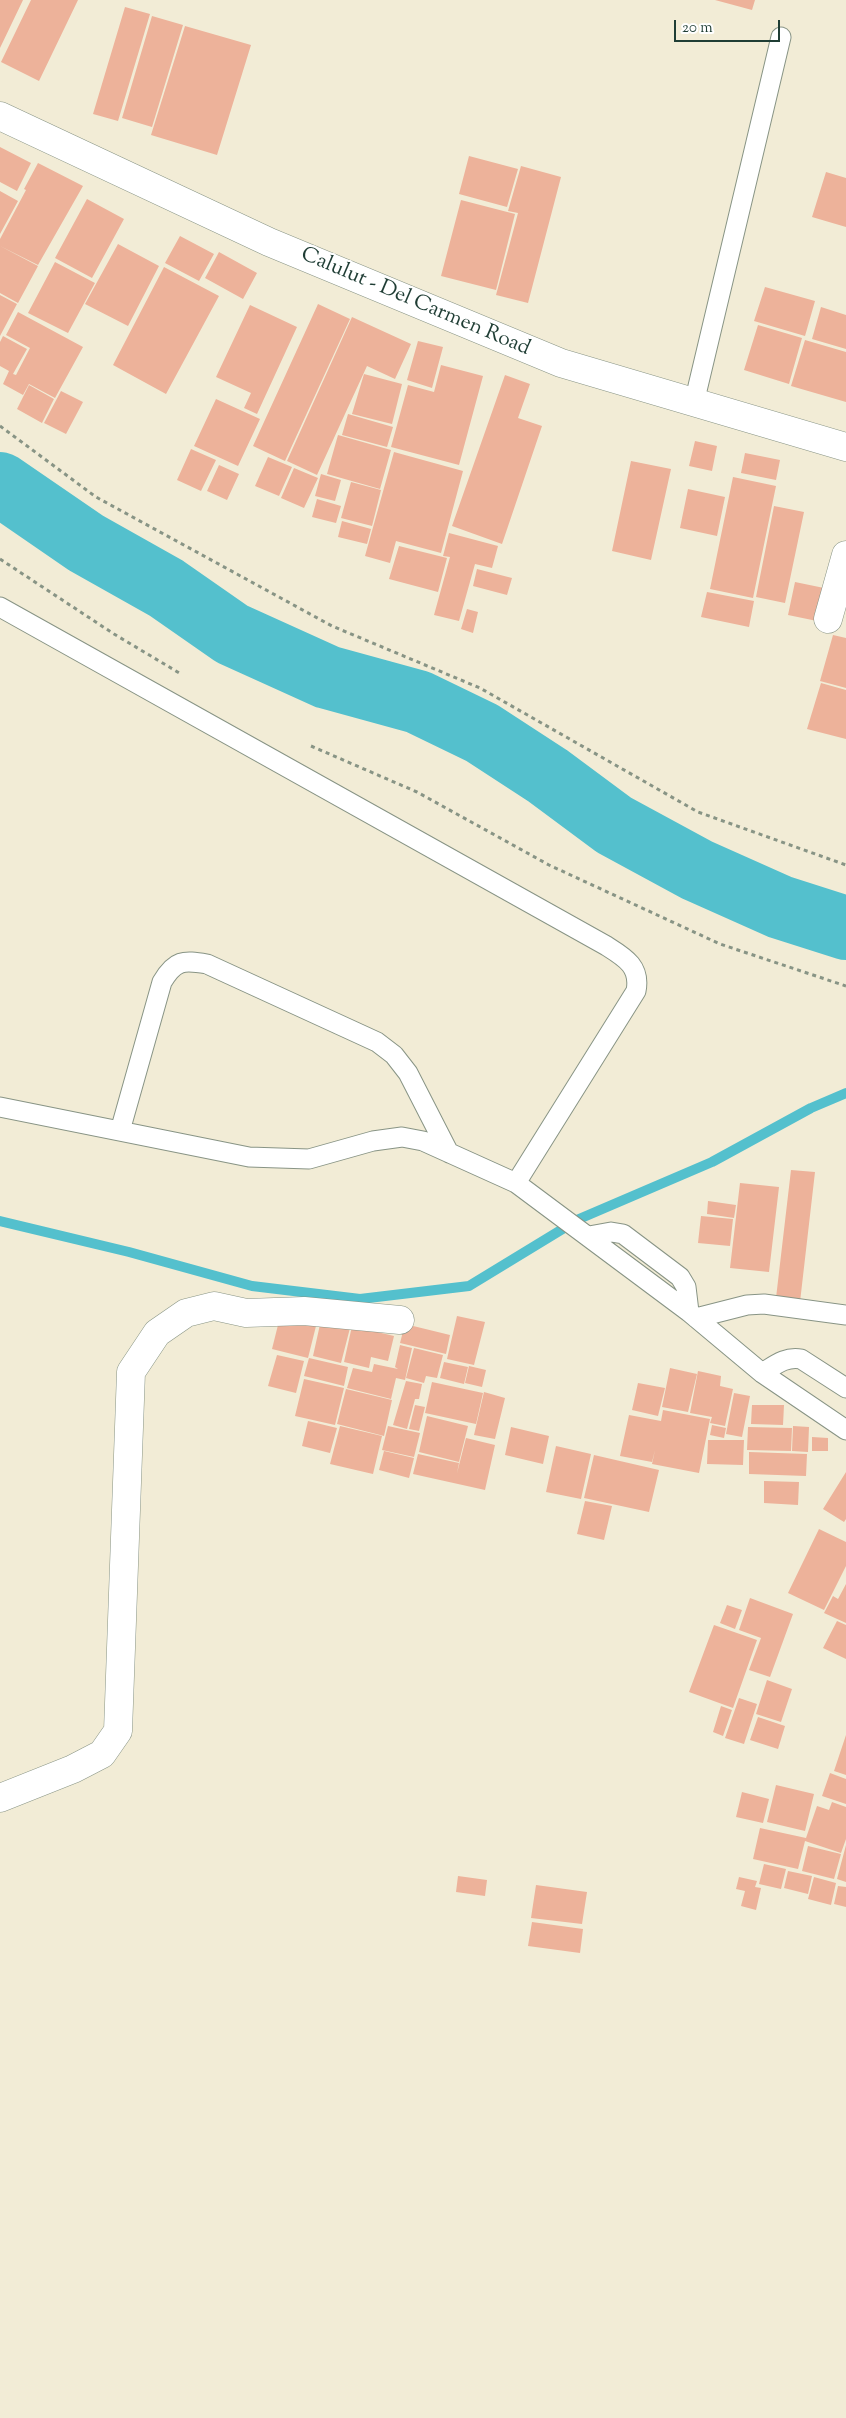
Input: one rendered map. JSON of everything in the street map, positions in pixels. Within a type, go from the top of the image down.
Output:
[{"type":"main road","name":"Calulut - Del Carmen Road","points":[[0,116],[269,242],[561,363],[846,447]]},
{"type":"main road","points":[[828,619],[846,556]]},
{"type":"main road","points":[[0,1798],[73,1769],[102,1754],[118,1731],[131,1372],[157,1333],[186,1313],[214,1306],[246,1313],[304,1311],[400,1320]]},
{"type":"lane","points":[[694,402],[781,37]]},
{"type":"lane","points":[[0,607],[597,940],[630,962],[637,974],[636,992],[516,1182]]},
{"type":"lane","points":[[120,1131],[162,982],[175,966],[186,961],[207,964],[377,1042],[394,1054],[408,1073],[449,1153]]},
{"type":"lane","points":[[0,1107],[249,1157],[309,1160],[372,1141],[402,1137],[424,1141],[516,1182],[693,1315],[762,1373],[846,1430]]},
{"type":"lane","points":[[693,1315],[747,1305],[764,1304],[846,1316]]},
{"type":"lane","points":[[762,1373],[793,1357],[801,1359],[846,1388]]},
{"type":"path","points":[[0,426],[96,497],[332,626],[480,688],[698,812],[846,865]]},
{"type":"path","points":[[0,559],[114,634],[189,678]]},
{"type":"path","points":[[308,745],[417,792],[549,865],[720,944],[846,986]]},
{"type":"building","points":[[0,0],[23,0],[0,48]]},
{"type":"building","points":[[31,0],[78,0],[39,81],[1,62]]},
{"type":"building","points":[[715,0],[755,0],[752,10]]},
{"type":"building","points":[[125,7],[150,14],[118,121],[93,114]]},
{"type":"building","points":[[152,16],[183,25],[152,127],[122,118]]},
{"type":"building","points":[[185,26],[251,45],[217,155],[151,135]]},
{"type":"building","points":[[0,147],[31,163],[17,191],[0,182]]},
{"type":"building","points":[[469,156],[518,169],[507,207],[459,194]]},
{"type":"building","points":[[38,163],[83,186],[38,265],[0,246],[0,239]]},
{"type":"building","points":[[521,166],[561,177],[528,303],[496,295],[518,213],[508,211]]},
{"type":"building","points":[[826,172],[846,178],[846,227],[812,217]]},
{"type":"building","points":[[0,191],[18,201],[0,234]]},
{"type":"building","points":[[87,199],[124,219],[92,278],[55,258]]},
{"type":"building","points":[[461,200],[515,214],[496,290],[441,276]]},
{"type":"building","points":[[180,236],[214,254],[199,281],[165,263]]},
{"type":"building","points":[[118,244],[159,266],[128,326],[85,304]]},
{"type":"building","points":[[0,246],[38,266],[18,303],[0,293]]},
{"type":"building","points":[[219,252],[257,273],[243,299],[205,278]]},
{"type":"building","points":[[55,262],[95,283],[68,333],[28,313]]},
{"type":"building","points":[[164,267],[219,296],[166,394],[113,365]]},
{"type":"building","points":[[765,287],[815,301],[805,336],[754,321]]},
{"type":"building","points":[[0,295],[17,304],[0,336]]},
{"type":"building","points":[[318,304],[350,319],[285,461],[253,446]]},
{"type":"building","points":[[250,305],[297,327],[257,414],[244,408],[251,393],[216,377]]},
{"type":"building","points":[[821,307],[846,315],[846,349],[812,339]]},
{"type":"building","points":[[18,312],[83,347],[55,398],[29,384],[23,395],[3,384],[9,371],[0,366],[0,342],[3,336],[27,349],[13,374],[16,375],[30,348],[6,335]]},
{"type":"building","points":[[352,317],[411,344],[395,379],[367,366],[317,475],[287,461]]},
{"type":"building","points":[[758,325],[802,338],[789,384],[744,370]]},
{"type":"building","points":[[805,340],[846,352],[846,402],[791,386]]},
{"type":"building","points":[[418,341],[443,347],[432,388],[407,380]]},
{"type":"building","points":[[441,365],[483,376],[459,465],[391,447],[408,385],[434,392]]},
{"type":"building","points":[[364,374],[402,384],[392,424],[352,414]]},
{"type":"building","points":[[505,375],[530,384],[518,418],[542,426],[502,544],[452,526]]},
{"type":"building","points":[[29,385],[54,399],[42,423],[17,409]]},
{"type":"building","points":[[61,391],[83,402],[66,434],[44,423]]},
{"type":"building","points":[[216,399],[260,419],[238,466],[194,446]]},
{"type":"building","points":[[348,414],[393,427],[387,447],[342,435]]},
{"type":"building","points":[[338,435],[391,450],[380,489],[327,474]]},
{"type":"building","points":[[695,441],[717,446],[712,471],[689,466]]},
{"type":"building","points":[[191,449],[216,460],[201,491],[177,480]]},
{"type":"building","points":[[394,452],[463,471],[441,553],[396,541],[390,563],[365,556]]},
{"type":"building","points":[[745,453],[780,460],[776,480],[741,473]]},
{"type":"building","points":[[268,457],[292,467],[279,496],[255,486]]},
{"type":"building","points":[[631,461],[671,469],[651,560],[612,551]]},
{"type":"building","points":[[219,465],[239,474],[227,500],[207,491]]},
{"type":"building","points":[[294,468],[318,478],[304,508],[281,498]]},
{"type":"building","points":[[321,474],[341,480],[335,501],[315,496]]},
{"type":"building","points":[[733,477],[776,486],[753,598],[710,589]]},
{"type":"building","points":[[351,482],[381,490],[372,526],[341,518]]},
{"type":"building","points":[[688,489],[725,497],[717,536],[680,528]]},
{"type":"building","points":[[317,499],[341,506],[336,523],[312,517]]},
{"type":"building","points":[[774,506],[804,512],[785,603],[756,597]]},
{"type":"building","points":[[342,521],[371,529],[367,544],[338,537]]},
{"type":"building","points":[[449,533],[498,546],[492,568],[475,564],[459,621],[434,615],[450,557],[443,556]]},
{"type":"building","points":[[399,546],[447,558],[438,592],[389,579]]},
{"type":"building","points":[[477,569],[512,578],[507,595],[473,586]]},
{"type":"building","points":[[795,582],[824,588],[817,621],[788,615]]},
{"type":"building","points":[[707,592],[754,601],[749,627],[701,617]]},
{"type":"building","points":[[467,609],[478,612],[473,633],[461,629]]},
{"type":"building","points":[[833,635],[846,638],[846,688],[820,681]]},
{"type":"building","points":[[821,683],[846,690],[846,739],[807,729]]},
{"type":"building","points":[[791,1170],[815,1172],[800,1302],[776,1298]]},
{"type":"building","points":[[740,1183],[779,1187],[769,1272],[730,1268]]},
{"type":"building","points":[[708,1201],[736,1205],[734,1218],[707,1214]]},
{"type":"building","points":[[701,1216],[733,1219],[730,1246],[698,1243]]},
{"type":"building","points":[[457,1316],[485,1322],[474,1365],[447,1359]]},
{"type":"building","points":[[280,1317],[316,1326],[308,1358],[272,1349]]},
{"type":"building","points":[[321,1320],[350,1328],[341,1363],[313,1356]]},
{"type":"building","points":[[405,1324],[450,1335],[446,1354],[400,1343]]},
{"type":"building","points":[[352,1326],[394,1336],[388,1361],[371,1357],[369,1368],[344,1362]]},
{"type":"building","points":[[400,1345],[412,1348],[405,1380],[396,1378],[391,1399],[347,1388],[353,1368],[372,1372],[374,1364],[398,1369],[395,1367]]},
{"type":"building","points":[[414,1348],[443,1355],[437,1378],[426,1376],[424,1383],[406,1378]]},
{"type":"building","points":[[277,1355],[304,1361],[296,1393],[268,1386]]},
{"type":"building","points":[[309,1358],[348,1367],[344,1386],[304,1376]]},
{"type":"building","points":[[444,1362],[468,1367],[464,1384],[440,1378]]},
{"type":"building","points":[[469,1366],[486,1370],[482,1387],[465,1383]]},
{"type":"building","points":[[670,1368],[697,1374],[688,1412],[662,1407]]},
{"type":"building","points":[[698,1371],[721,1376],[720,1386],[733,1389],[725,1426],[710,1423],[712,1417],[690,1413]]},
{"type":"building","points":[[304,1379],[344,1388],[335,1425],[295,1416]]},
{"type":"building","points":[[406,1381],[422,1384],[419,1399],[415,1399],[407,1429],[393,1425]]},
{"type":"building","points":[[432,1382],[483,1393],[476,1424],[425,1413]]},
{"type":"building","points":[[638,1383],[665,1388],[658,1416],[632,1410]]},
{"type":"building","points":[[346,1389],[392,1400],[384,1436],[337,1424]]},
{"type":"building","points":[[484,1392],[505,1398],[495,1439],[474,1435]]},
{"type":"building","points":[[734,1393],[750,1396],[742,1437],[726,1434]]},
{"type":"building","points":[[415,1405],[425,1407],[419,1431],[409,1429]]},
{"type":"building","points":[[752,1405],[784,1405],[783,1425],[751,1424]]},
{"type":"building","points":[[663,1410],[710,1419],[699,1473],[652,1464],[655,1450],[652,1462],[620,1456],[629,1415],[661,1421]]},
{"type":"building","points":[[427,1416],[468,1426],[459,1462],[419,1452]]},
{"type":"building","points":[[308,1421],[337,1428],[330,1453],[302,1446]]},
{"type":"building","points":[[712,1425],[726,1428],[724,1438],[710,1435]]},
{"type":"building","points":[[340,1426],[382,1436],[373,1474],[330,1464]]},
{"type":"building","points":[[388,1426],[420,1433],[414,1457],[382,1450]]},
{"type":"building","points":[[793,1426],[809,1427],[808,1452],[792,1451]]},
{"type":"building","points":[[511,1427],[549,1436],[543,1464],[505,1455]]},
{"type":"building","points":[[748,1427],[792,1428],[791,1451],[747,1450]]},
{"type":"building","points":[[812,1437],[828,1438],[828,1451],[812,1451]]},
{"type":"building","points":[[466,1438],[495,1445],[485,1490],[413,1474],[418,1454],[459,1463],[457,1473]]},
{"type":"building","points":[[708,1440],[744,1440],[743,1465],[707,1464]]},
{"type":"building","points":[[556,1446],[591,1454],[581,1499],[546,1492]]},
{"type":"building","points":[[384,1451],[414,1458],[409,1478],[379,1470]]},
{"type":"building","points":[[749,1452],[807,1454],[806,1476],[749,1474]]},
{"type":"building","points":[[594,1455],[659,1470],[649,1512],[584,1498]]},
{"type":"building","points":[[846,1472],[846,1519],[844,1522],[823,1509]]},
{"type":"building","points":[[764,1481],[799,1482],[798,1505],[764,1503]]},
{"type":"building","points":[[585,1501],[612,1506],[604,1540],[577,1534]]},
{"type":"building","points":[[819,1529],[846,1542],[846,1566],[824,1610],[788,1593]]},
{"type":"building","points":[[846,1584],[846,1623],[824,1613],[833,1596],[838,1599]]},
{"type":"building","points":[[750,1598],[793,1614],[770,1677],[749,1670],[761,1638],[739,1630]]},
{"type":"building","points":[[727,1605],[742,1610],[735,1629],[720,1623]]},
{"type":"building","points":[[837,1621],[846,1625],[846,1659],[823,1648]]},
{"type":"building","points":[[714,1625],[757,1640],[733,1708],[689,1692]]},
{"type":"building","points":[[767,1680],[792,1689],[781,1722],[756,1714]]},
{"type":"building","points":[[739,1698],[757,1704],[744,1744],[725,1738]]},
{"type":"building","points":[[721,1706],[732,1710],[723,1736],[713,1732]]},
{"type":"building","points":[[758,1717],[785,1726],[778,1749],[750,1740]]},
{"type":"building","points":[[846,1735],[846,1775],[834,1771]]},
{"type":"building","points":[[830,1773],[846,1779],[846,1804],[822,1796]]},
{"type":"building","points":[[776,1785],[814,1794],[805,1831],[767,1822]]},
{"type":"building","points":[[742,1792],[769,1799],[763,1823],[736,1817]]},
{"type":"building","points":[[832,1802],[846,1807],[846,1839],[841,1853],[805,1841],[798,1869],[753,1859],[760,1828],[806,1838],[817,1806],[829,1810]]},
{"type":"building","points":[[846,1845],[846,1882],[837,1879]]},
{"type":"building","points":[[808,1846],[841,1854],[834,1879],[802,1871]]},
{"type":"building","points":[[764,1864],[786,1869],[781,1889],[759,1884]]},
{"type":"building","points":[[788,1871],[812,1876],[808,1894],[784,1888]]},
{"type":"building","points":[[458,1876],[487,1880],[485,1896],[456,1892]]},
{"type":"building","points":[[739,1877],[757,1881],[755,1887],[761,1888],[756,1910],[741,1906],[745,1891],[736,1889]]},
{"type":"building","points":[[814,1877],[836,1883],[831,1905],[808,1899]]},
{"type":"building","points":[[536,1885],[587,1892],[582,1924],[531,1918]]},
{"type":"building","points":[[838,1886],[846,1887],[846,1907],[834,1904]]},
{"type":"building","points":[[532,1922],[583,1929],[580,1953],[528,1946]]},
{"type":"waterway","points":[[0,484],[86,543],[166,588],[232,634],[327,677],[418,702],[482,733],[548,776],[614,825],[697,870],[780,907],[846,928]]},
{"type":"waterway","points":[[0,1221],[129,1252],[252,1286],[360,1299],[469,1286],[579,1219],[712,1162],[811,1108],[846,1093]]}]
